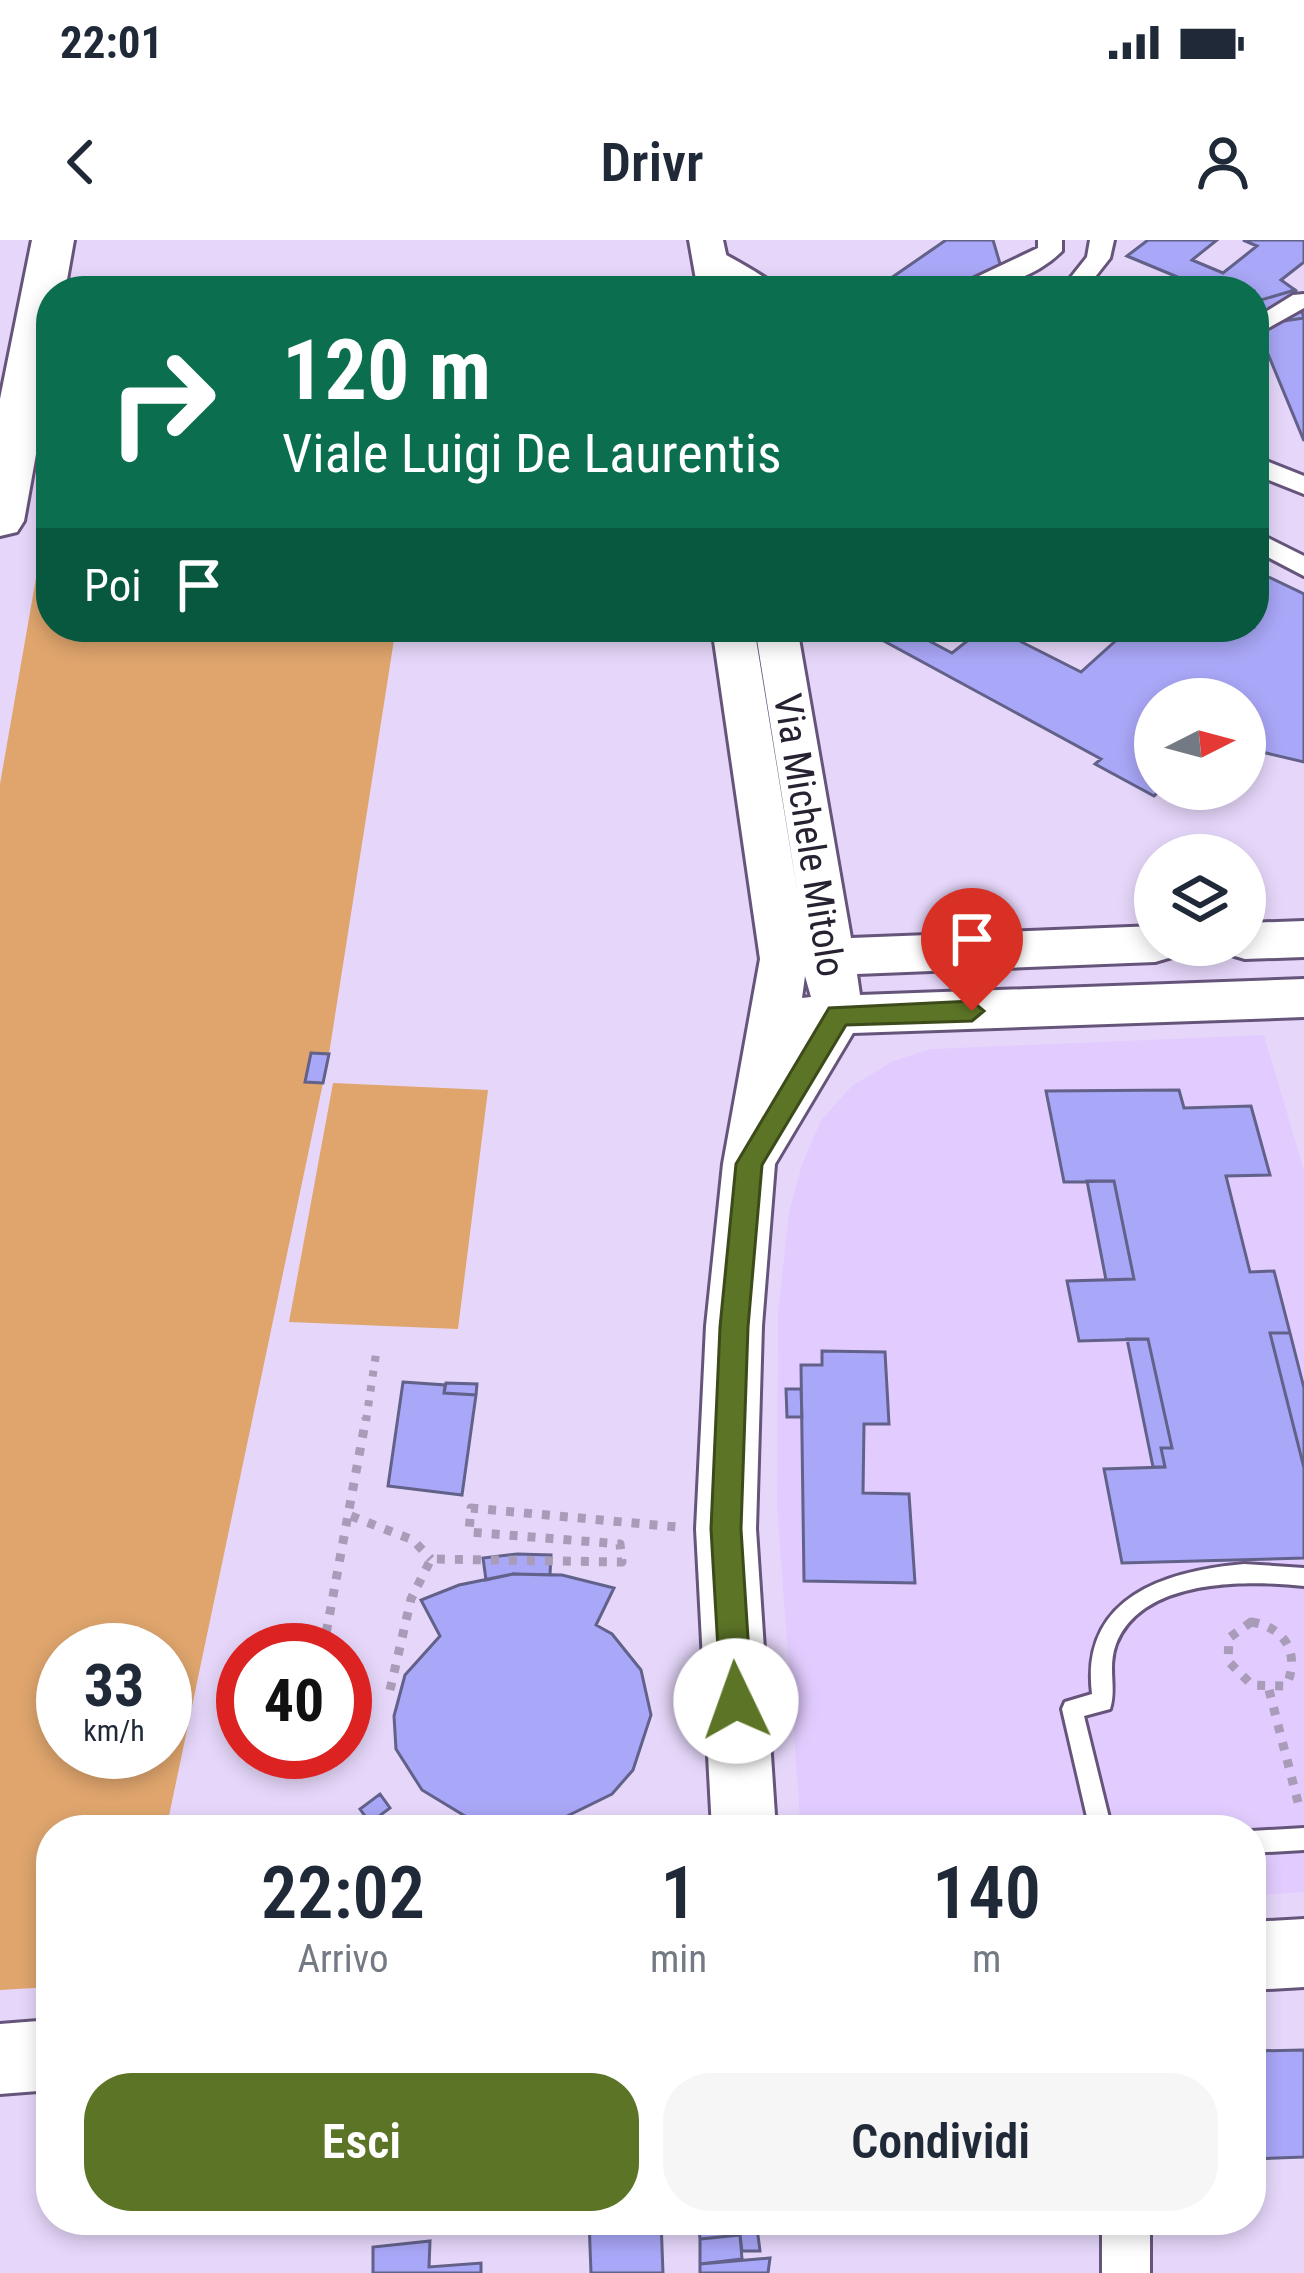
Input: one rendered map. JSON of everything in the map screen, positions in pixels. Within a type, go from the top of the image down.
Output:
[{"type":"highway","points":[[46,276],[53,240]]},
{"type":"highway","points":[[0,521],[36,330]]},
{"type":"street","points":[[673,240],[679,276]]},
{"type":"street","points":[[1001,276],[1050,251],[1050,240]]},
{"type":"street","points":[[1084,276],[1098,258],[1102,240]]},
{"type":"street","points":[[708,247],[742,276]]},
{"type":"street","points":[[1269,310],[1303,300]]},
{"type":"street","points":[[1269,319],[1303,300]]},
{"type":"street","points":[[1269,470],[1304,485]]},
{"type":"street","points":[[1269,547],[1304,567]]},
{"type":"street","name":"Via Michele Mitolo","points":[[736,642],[808,958],[838,1015],[749,1164]]},
{"type":"street","name":"Via Michele Mitolo","points":[[743,1815],[726,1529],[734,1327],[749,1164],[773,1017],[808,958],[777,642]]},
{"type":"street","points":[[1266,940],[1304,939]]},
{"type":"street","points":[[808,958],[1134,945]]},
{"type":"street","points":[[773,1017],[1304,998]]},
{"type":"street","points":[[1266,1955],[1304,1953]]},
{"type":"street","points":[[0,2059],[36,2056]]},
{"type":"street","points":[[1126,2235],[1126,2273]]},
{"type":"lane","points":[[1097,1815],[1072,1709],[1103,1702],[1100,1664],[1115,1622],[1177,1581],[1240,1575],[1304,1577]]},
{"type":"lane","points":[[1266,1841],[1304,1839]]},
{"type":"path","points":[[329,1623],[377,1347]]},
{"type":"path","points":[[351,1516],[413,1540],[431,1559],[622,1562],[620,1544],[469,1532],[471,1508],[726,1529]]},
{"type":"path","points":[[390,1690],[411,1599],[431,1559]]},
{"type":"path","points":[[1251,1622],[1276,1626],[1297,1648],[1295,1678],[1269,1690],[1249,1685],[1228,1661],[1229,1638],[1251,1622]]},
{"type":"path","points":[[1269,1690],[1304,1827]]},
{"type":"shaded area","points":[[36,578],[36,642],[394,642],[329,1054],[311,1053],[305,1082],[323,1083],[192,1706],[192,1623],[36,1623],[36,1779],[177,1779],[169,1815],[36,1815],[36,1988],[0,1990],[0,784]]},
{"type":"shaded area","points":[[1264,1035],[1304,1170],[1304,1892],[1266,1895],[1266,1815],[800,1815],[777,1507],[778,1312],[789,1213],[802,1164],[821,1120],[852,1086],[893,1061],[931,1049]]},
{"type":"shaded area","points":[[333,1083],[488,1090],[458,1329],[289,1322]]},
{"type":"building","points":[[946,240],[993,240],[1004,276],[894,276]]},
{"type":"building","points":[[1148,240],[1217,240],[1192,260],[1223,273],[1257,246],[1243,240],[1304,240],[1304,262],[1281,280],[1295,290],[1269,298],[1269,276],[1175,276],[1127,256]]},
{"type":"building","points":[[1295,290],[1304,318],[1269,323],[1269,298]]},
{"type":"building","points":[[1304,318],[1304,441],[1269,356],[1269,323]]},
{"type":"building","points":[[1269,577],[1304,594],[1304,762],[1266,753],[1266,678],[1134,678],[1134,785],[1095,764],[1101,759],[886,642],[931,642],[952,653],[966,642],[1022,642],[1081,672],[1114,642],[1269,642]]},
{"type":"building","points":[[311,1053],[329,1054],[323,1083],[305,1082]]},
{"type":"building","points":[[1179,1090],[1184,1108],[1251,1106],[1270,1175],[1226,1176],[1250,1272],[1274,1271],[1290,1333],[1270,1333],[1304,1468],[1304,1558],[1122,1563],[1104,1469],[1165,1467],[1161,1448],[1172,1448],[1148,1339],[1079,1341],[1067,1281],[1134,1279],[1114,1181],[1064,1182],[1046,1091]]},
{"type":"building","points":[[1087,1181],[1114,1181],[1134,1279],[1106,1280]]},
{"type":"building","points":[[1270,1333],[1290,1333],[1304,1388],[1304,1468]]},
{"type":"building","points":[[1127,1339],[1148,1339],[1172,1448],[1161,1448],[1165,1467],[1153,1467]]},
{"type":"building","points":[[822,1351],[885,1352],[889,1424],[864,1424],[863,1493],[909,1494],[915,1583],[804,1581],[801,1365],[822,1365]]},
{"type":"building","points":[[403,1382],[445,1385],[444,1393],[476,1395],[462,1495],[388,1486]]},
{"type":"building","points":[[446,1383],[477,1384],[476,1395],[444,1393]]},
{"type":"building","points":[[786,1389],[801,1389],[802,1417],[787,1417]]},
{"type":"building","points":[[551,1555],[550,1575],[513,1574],[486,1580],[483,1558]]},
{"type":"building","points":[[513,1574],[562,1575],[614,1588],[596,1625],[612,1634],[641,1670],[651,1715],[633,1770],[612,1794],[569,1815],[463,1815],[422,1790],[396,1749],[394,1716],[405,1675],[440,1636],[421,1600],[459,1585]]},
{"type":"building","points":[[380,1794],[390,1808],[381,1815],[364,1815],[360,1809]]},
{"type":"building","points":[[1304,2050],[1304,2157],[1266,2158],[1266,2051]]},
{"type":"building","points":[[590,2235],[662,2235],[663,2273],[591,2273]]},
{"type":"building","points":[[740,2235],[758,2235],[760,2251],[742,2251]]},
{"type":"building","points":[[740,2235],[742,2259],[700,2264],[700,2239]]},
{"type":"building","points":[[430,2241],[429,2267],[481,2263],[481,2273],[373,2273],[373,2247]]},
{"type":"building","points":[[770,2258],[768,2273],[700,2273],[700,2264]]},
{"type":"route","points":[[736,1701],[726,1529],[734,1327],[749,1164],[838,1015],[972,1011]]}]
